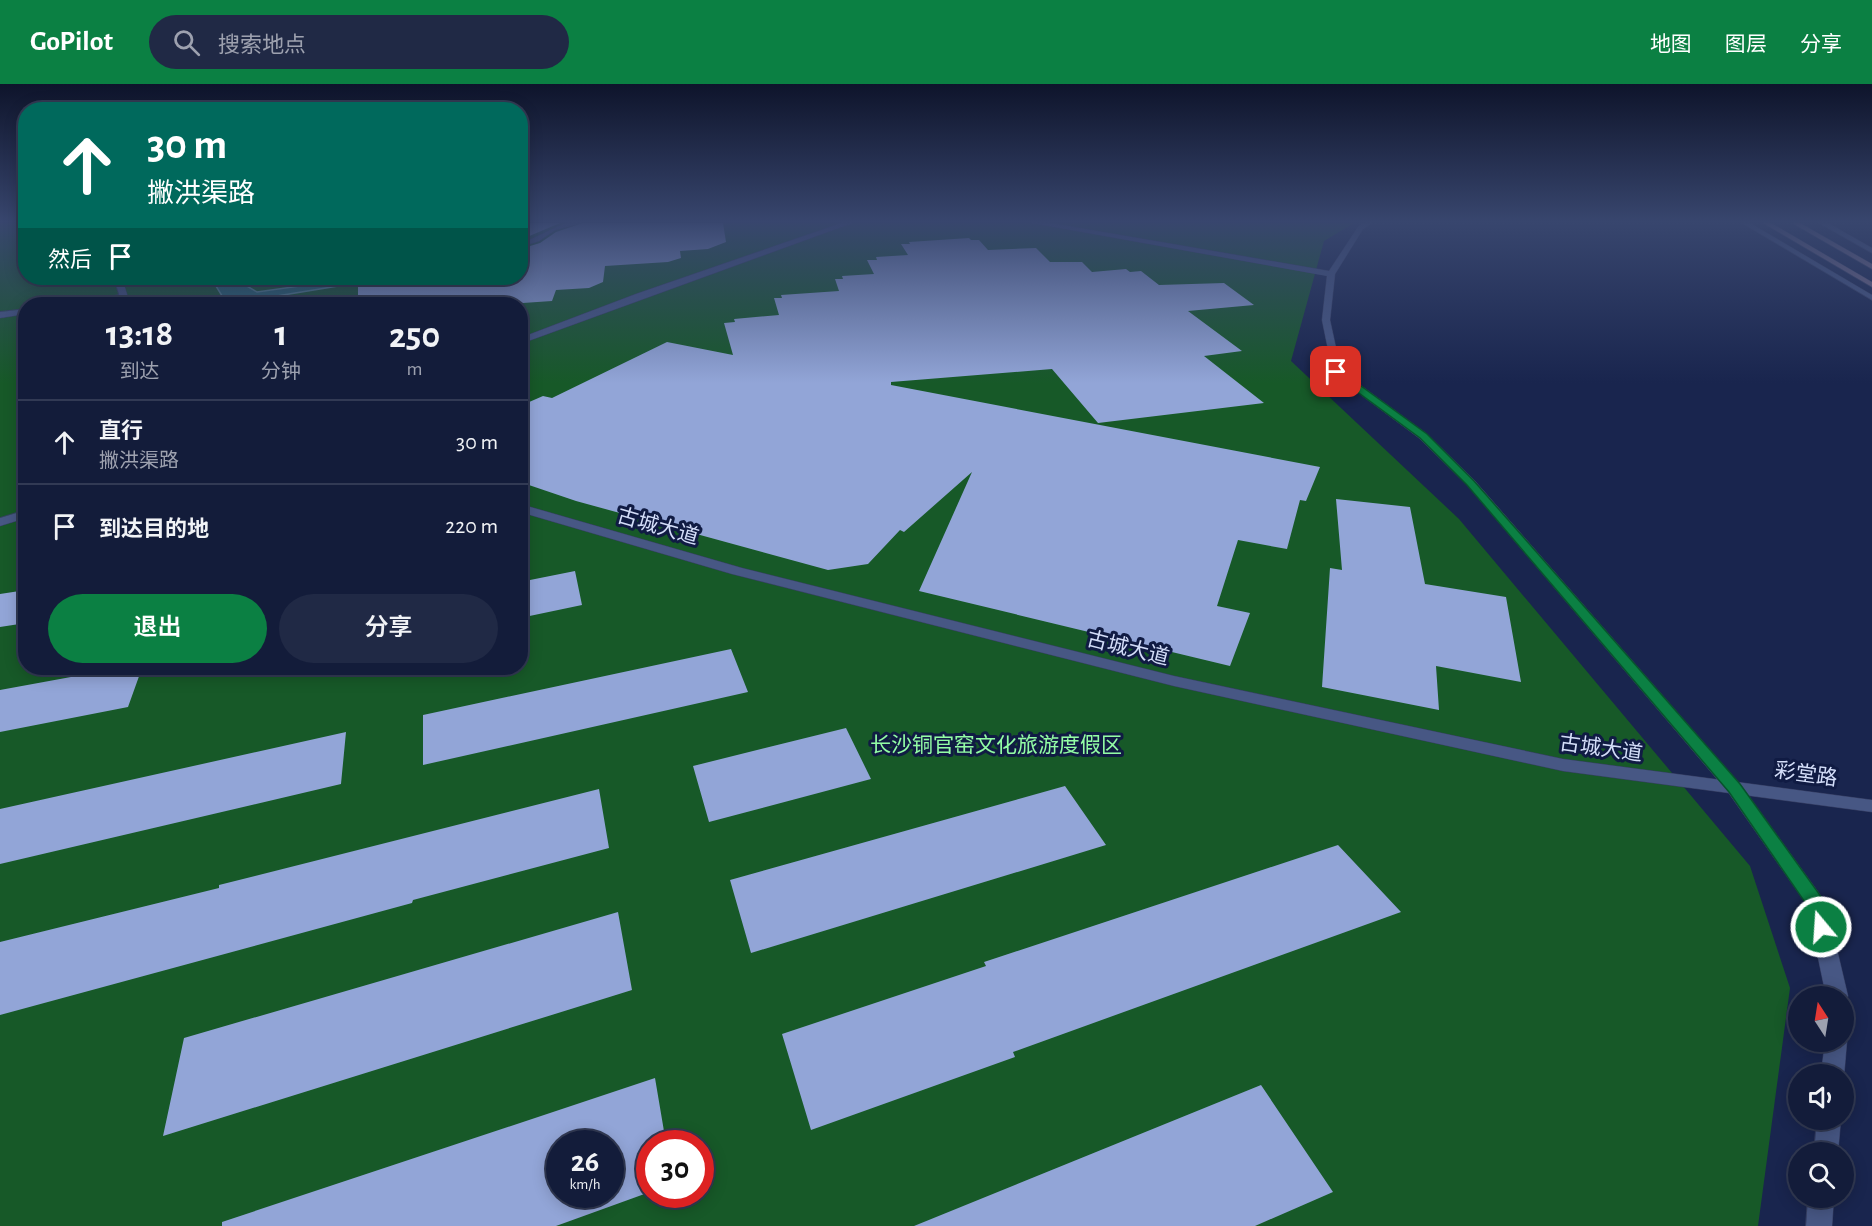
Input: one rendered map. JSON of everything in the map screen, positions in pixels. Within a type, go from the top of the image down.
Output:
[{"type":"main road","points":[[1857,276],[1872,285]]},
{"type":"street","points":[[528,338],[696,276]]},
{"type":"street","points":[[1332,276],[1326,320],[1336,372],[1423,436],[1471,483],[1734,788],[1816,903],[1835,986]]},
{"type":"street","points":[[1835,276],[1872,298]]},
{"type":"street","points":[[0,315],[18,312]]},
{"type":"street","name":"古城大道","points":[[528,509],[737,571],[1174,681],[1563,765],[1734,788]]},
{"type":"street","points":[[0,522],[18,516]]},
{"type":"street","name":"彩堂路","points":[[1734,788],[1872,806]]},
{"type":"street","points":[[1819,1226],[1820,1208]]},
{"type":"green space","name":"长沙铜官窑文化旅游度假区","points":[[0,276],[18,276],[18,285],[528,285],[528,276],[1314,276],[1291,361],[1459,519],[1750,866],[1789,986],[1758,1226],[0,1226]]},
{"type":"shaded area","points":[[215,285],[245,285],[257,292],[307,285],[344,285],[271,297],[223,297]]},
{"type":"building","points":[[528,276],[604,276],[603,282],[589,288],[556,290],[552,301],[528,303],[528,297],[358,297],[358,286],[528,285]]},
{"type":"building","points":[[842,276],[1148,276],[1159,285],[1224,283],[1254,305],[1188,311],[1242,351],[1204,356],[1264,403],[1098,423],[1052,369],[891,382],[891,385],[1320,467],[1306,501],[1300,500],[1287,549],[1238,540],[1217,606],[1250,613],[1230,666],[919,591],[972,472],[904,532],[900,530],[868,564],[828,570],[576,501],[528,485],[528,403],[543,396],[552,398],[667,342],[733,355],[724,323],[735,322],[734,319],[779,315],[774,298],[782,298],[781,295],[839,291],[835,279],[843,279]]},
{"type":"building","points":[[1336,499],[1410,507],[1425,584],[1506,597],[1521,682],[1436,666],[1439,710],[1322,687],[1330,568],[1342,570]]},
{"type":"building","points":[[575,571],[582,605],[528,616],[528,580]]},
{"type":"building","points":[[18,591],[18,624],[0,627],[0,594]]},
{"type":"building","points":[[731,649],[748,692],[423,765],[423,715]]},
{"type":"building","points":[[82,675],[139,675],[128,707],[0,732],[0,690]]},
{"type":"building","points":[[846,728],[871,779],[709,822],[693,766]]},
{"type":"building","points":[[346,732],[341,784],[0,864],[0,809]]},
{"type":"building","points":[[1065,786],[1106,845],[751,953],[730,880]]},
{"type":"building","points":[[599,789],[609,848],[0,1015],[0,942],[219,888],[219,885]]},
{"type":"building","points":[[1338,845],[1401,912],[1013,1052],[1015,1057],[811,1130],[782,1034],[986,966],[984,962]]},
{"type":"building","points":[[618,912],[632,990],[163,1136],[184,1038]]},
{"type":"building","points":[[655,1078],[664,1130],[636,1130],[636,1197],[624,1201],[624,1130],[546,1130],[546,1208],[606,1208],[556,1226],[222,1226],[222,1222]]},
{"type":"building","points":[[1261,1085],[1333,1192],[1255,1226],[914,1226]]},
{"type":"route","points":[[1336,372],[1423,436],[1471,483],[1734,788],[1816,903],[1821,927]]}]
